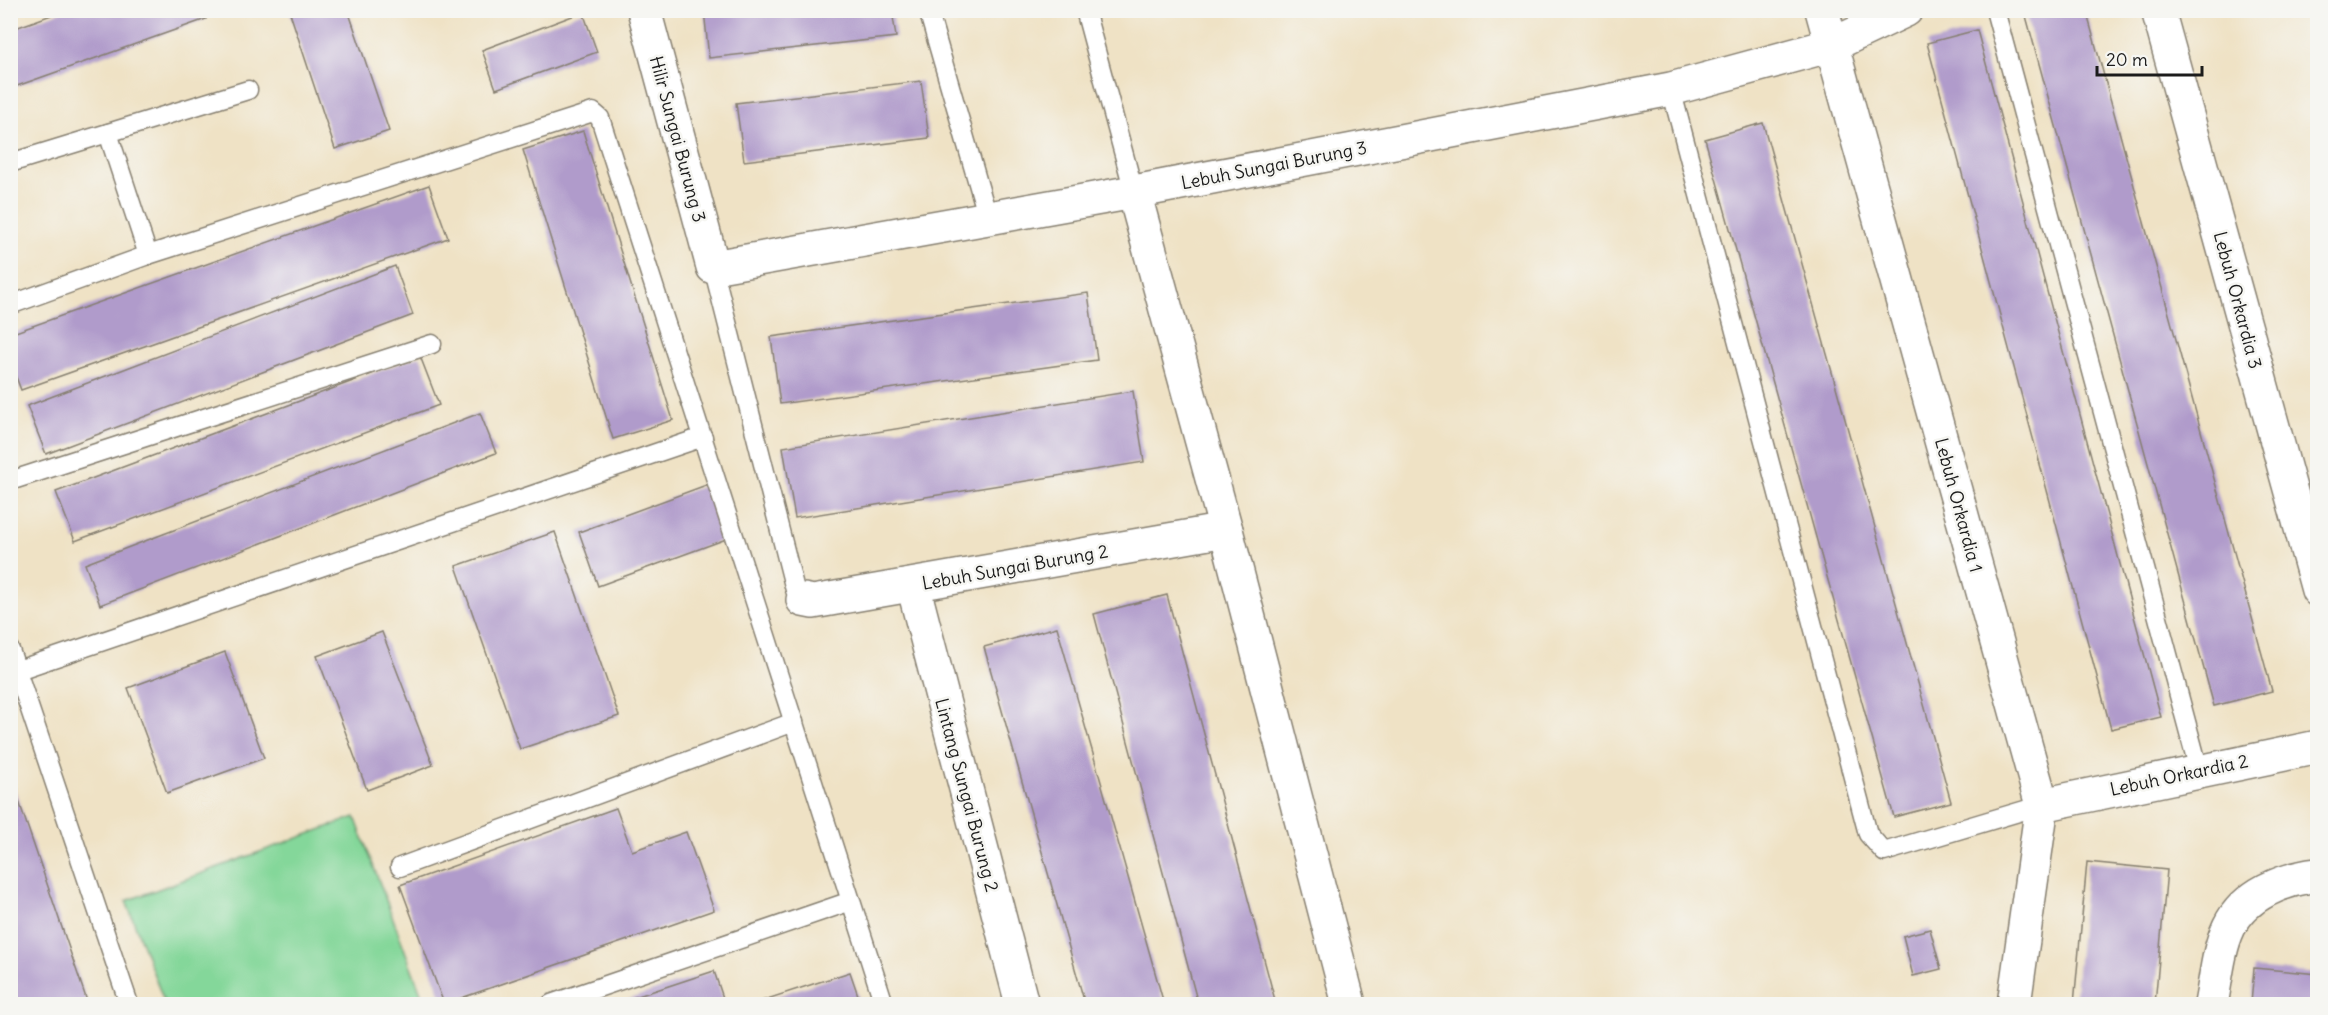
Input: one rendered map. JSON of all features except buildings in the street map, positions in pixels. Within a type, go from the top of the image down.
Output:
[{"type":"street","name":"Hilir Sungai Burung 3","points":[[644,10],[713,267]]},
{"type":"street","name":"Lebuh Orkardia 1","points":[[1822,10],[2042,805],[2014,1005]]},
{"type":"street","name":"Lebuh Sungai Burung 3","points":[[713,267],[1134,192],[1671,88],[1832,45],[1906,10]]},
{"type":"street","name":"Lebuh Orkardia 3","points":[[2158,10],[2318,590]]},
{"type":"street","points":[[1134,192],[1226,530],[1349,1005]]},
{"type":"street","name":"Lebuh Sungai Burung 2","points":[[803,600],[813,602],[1226,530]]},
{"type":"street","name":"Lintang Sungai Burung 2","points":[[913,585],[1022,1005]]},
{"type":"street","name":"Lebuh Orkardia 2","points":[[2042,805],[2199,770],[2318,747]]},
{"type":"street","points":[[2211,1005],[2229,926],[2246,905],[2263,891],[2295,878],[2318,875]]},
{"type":"lane","points":[[928,10],[988,218]]},
{"type":"lane","points":[[1085,10],[1134,192]]},
{"type":"lane","points":[[1995,10],[2199,770]]},
{"type":"lane","points":[[1671,88],[1868,834],[1884,852],[2042,805]]},
{"type":"lane","points":[[10,163],[248,90]]},
{"type":"lane","points":[[10,305],[148,255],[593,112],[600,118],[884,1005]]},
{"type":"lane","points":[[108,133],[148,255]]},
{"type":"lane","points":[[713,267],[795,590],[803,600]]},
{"type":"lane","points":[[10,481],[432,344]]},
{"type":"lane","points":[[18,670],[703,437]]},
{"type":"lane","points":[[10,650],[129,1005]]},
{"type":"lane","points":[[400,867],[794,722]]},
{"type":"lane","points":[[551,1005],[851,901]]},
{"type":"green space","points":[[355,817],[425,1004],[165,1004],[126,901]]}]
